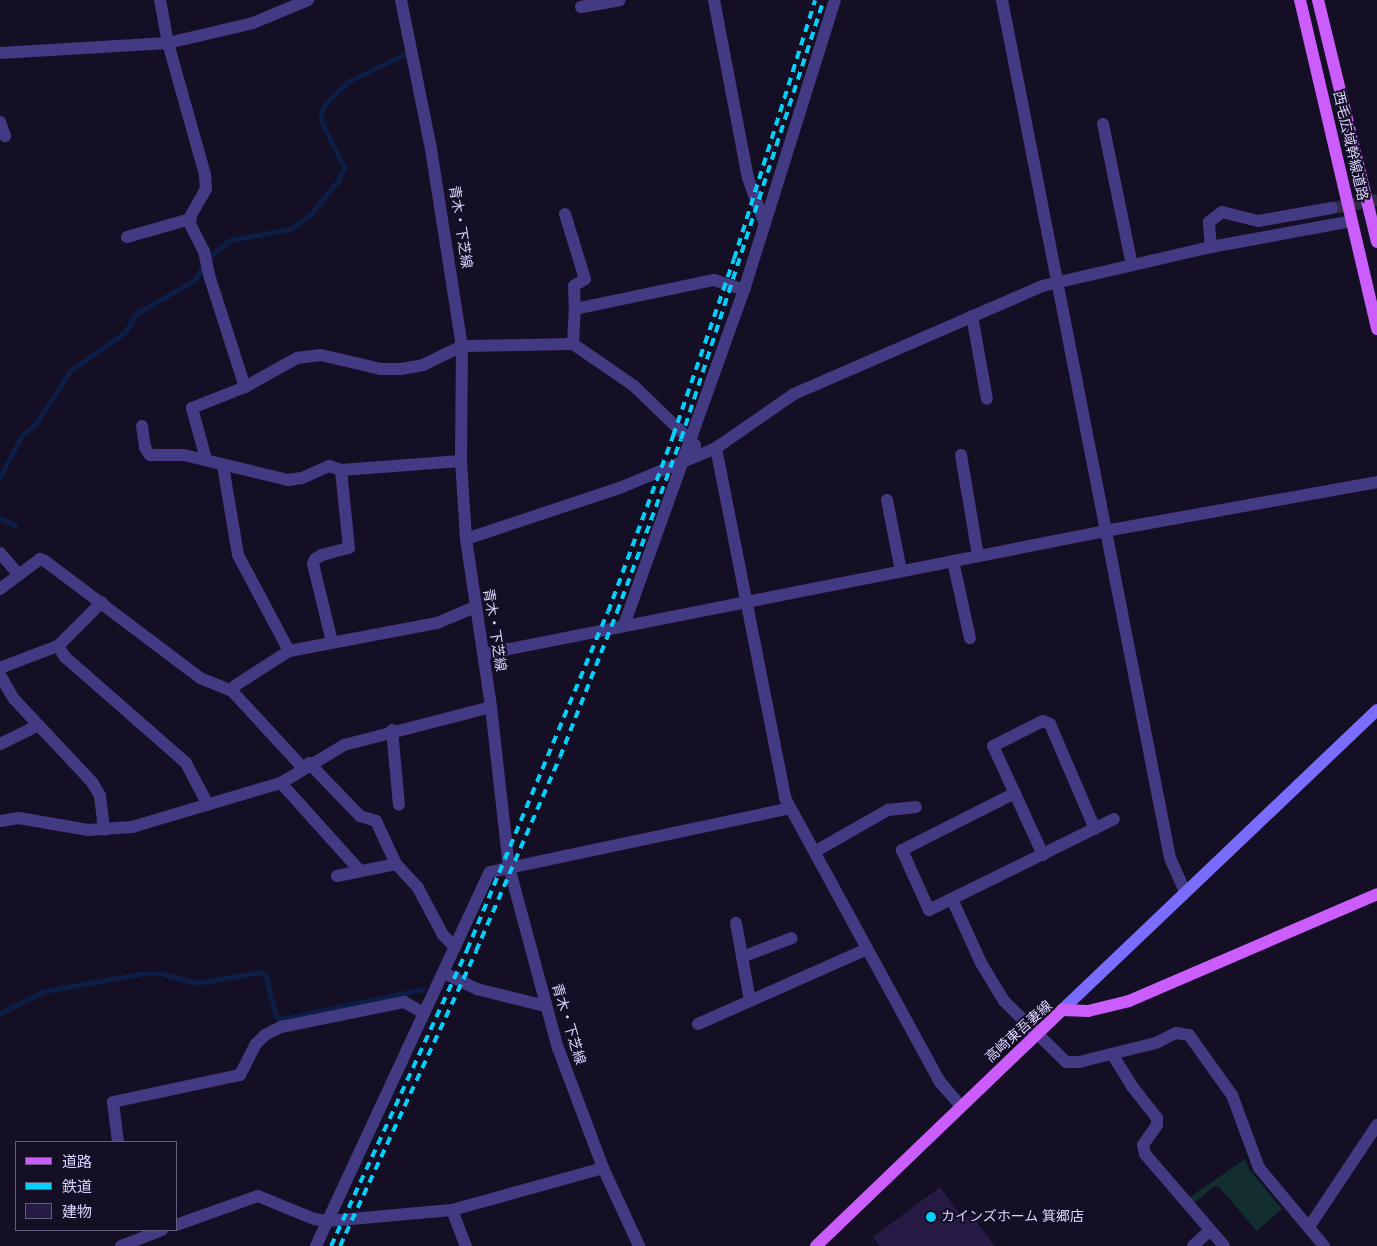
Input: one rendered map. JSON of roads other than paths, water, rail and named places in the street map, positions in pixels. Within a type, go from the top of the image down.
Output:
[{"type":"main road","name":"西毛広域幹線道路","points":[[1300,0],[1377,329]]},
{"type":"main road","name":"西毛広域幹線道路","points":[[1318,0],[1374,218],[1377,242]]},
{"type":"main road","name":"高崎東吾妻線","points":[[817,1246],[1062,1010],[1088,1011],[1129,1001],[1377,894]]},
{"type":"street","points":[[127,237],[190,219],[206,189],[205,175],[168,42],[160,0]]},
{"type":"street","points":[[0,53],[168,42],[253,23],[308,0]]},
{"type":"street","name":"青木・下芝線","points":[[402,0],[432,149],[462,346],[461,461],[466,539],[475,607],[484,654],[510,867],[545,1006],[603,1168],[639,1246]]},
{"type":"street","points":[[581,7],[619,0]]},
{"type":"street","points":[[714,0],[748,178],[764,222]]},
{"type":"street","points":[[624,625],[744,290],[835,0]]},
{"type":"street","points":[[1002,0],[1170,858],[1185,891]]},
{"type":"street","points":[[0,122],[5,136]]},
{"type":"street","points":[[1103,124],[1132,265]]},
{"type":"street","points":[[1211,247],[1209,222],[1222,212],[1258,220],[1332,208]]},
{"type":"street","points":[[565,214],[585,279],[574,286],[573,344]]},
{"type":"street","points":[[190,219],[204,251],[209,275],[245,387]]},
{"type":"street","points":[[466,539],[631,484],[684,460],[700,455],[716,448],[794,394],[972,316],[1057,282],[1211,247],[1352,221]]},
{"type":"street","points":[[575,309],[714,280],[744,290]]},
{"type":"street","points":[[972,316],[986,399]]},
{"type":"street","points":[[206,459],[192,408],[245,387],[308,355],[401,369],[424,365],[462,346],[573,344],[634,386],[692,439],[700,455]]},
{"type":"street","points":[[142,426],[145,448],[150,455],[184,455],[206,459],[223,466],[288,480],[302,478],[329,466],[341,470],[461,461]]},
{"type":"street","points":[[716,448],[746,604],[790,808],[816,852],[940,1082],[961,1106]]},
{"type":"street","points":[[961,455],[978,556]]},
{"type":"street","points":[[223,466],[238,555],[289,651]]},
{"type":"street","points":[[332,642],[313,564],[315,559],[322,555],[349,548],[341,470]]},
{"type":"street","points":[[484,654],[624,625],[746,604],[753,600],[1105,531],[1377,482]]},
{"type":"street","points":[[887,500],[901,571]]},
{"type":"street","points":[[0,553],[19,575]]},
{"type":"street","points":[[0,589],[40,559],[102,602],[200,678],[232,691],[306,766],[360,816],[376,821],[396,864],[418,888],[443,935],[456,946]]},
{"type":"street","points":[[953,561],[970,638]]},
{"type":"street","points":[[0,668],[58,646],[102,602]]},
{"type":"street","points":[[232,691],[236,685],[289,651],[437,623],[475,607]]},
{"type":"street","points":[[58,646],[65,657],[186,762],[208,805]]},
{"type":"street","points":[[0,675],[14,699],[92,782],[100,796],[104,830]]},
{"type":"street","points":[[0,821],[19,818],[59,827],[104,830],[161,820],[281,783],[306,766],[344,745],[392,730],[491,707]]},
{"type":"street","points":[[1062,1010],[1377,710]]},
{"type":"street","points":[[1043,855],[992,746],[1044,721],[1050,724],[1095,829]]},
{"type":"street","points":[[0,744],[31,732],[38,725]]},
{"type":"street","points":[[392,730],[399,804]]},
{"type":"street","points":[[281,783],[360,871]]},
{"type":"street","points":[[1015,793],[902,850],[929,910],[1114,819]]},
{"type":"street","points":[[816,852],[888,810],[916,807]]},
{"type":"street","points":[[316,1246],[490,872],[790,808]]},
{"type":"street","points":[[337,876],[396,864]]},
{"type":"street","points":[[952,899],[981,963],[1000,993],[1036,1035],[1066,1062],[1112,1054],[1156,1043],[1176,1033],[1189,1035],[1232,1095],[1258,1168],[1324,1246]]},
{"type":"street","points":[[736,924],[750,1001]]},
{"type":"street","points":[[742,957],[792,938]]},
{"type":"street","points":[[698,1024],[867,949]]},
{"type":"street","points":[[444,973],[478,989],[545,1006]]},
{"type":"street","points":[[118,1141],[113,1102],[240,1075],[256,1044],[264,1035],[281,1027],[404,1002],[424,1013]]},
{"type":"street","points":[[1112,1054],[1132,1085],[1158,1118],[1157,1125],[1143,1144],[1145,1154],[1224,1246]]},
{"type":"street","points":[[1309,1227],[1377,1125]]},
{"type":"street","points":[[178,1224],[258,1196],[314,1219],[329,1221],[452,1210],[603,1168]]},
{"type":"street","points":[[452,1210],[466,1246]]},
{"type":"street","points":[[1193,1246],[1210,1230]]},
{"type":"street","points":[[127,1239],[158,1231]]},
{"type":"waterway","points":[[208,258],[230,240],[291,229],[311,214],[338,181],[344,168],[321,121],[321,114],[326,103],[349,81],[405,54]]},
{"type":"waterway","points":[[0,477],[21,437],[38,421],[70,371],[125,332],[137,313],[195,280],[204,264]]},
{"type":"waterway","points":[[0,518],[15,525]]},
{"type":"waterway","points":[[0,1013],[45,991],[140,974],[163,974],[197,983],[260,972],[266,975],[276,1016],[282,1019],[423,989]]},
{"type":"tunnel","points":[[1332,208],[1377,200]]},
{"type":"railway","points":[[331,1246],[467,950],[608,612],[673,436],[734,259],[815,0]]},
{"type":"railway","points":[[340,1246],[476,951],[560,757],[617,612],[681,439],[824,0]]},
{"type":"place","name":"カインズホーム 箕郷店","points":[[931,1217]]}]
